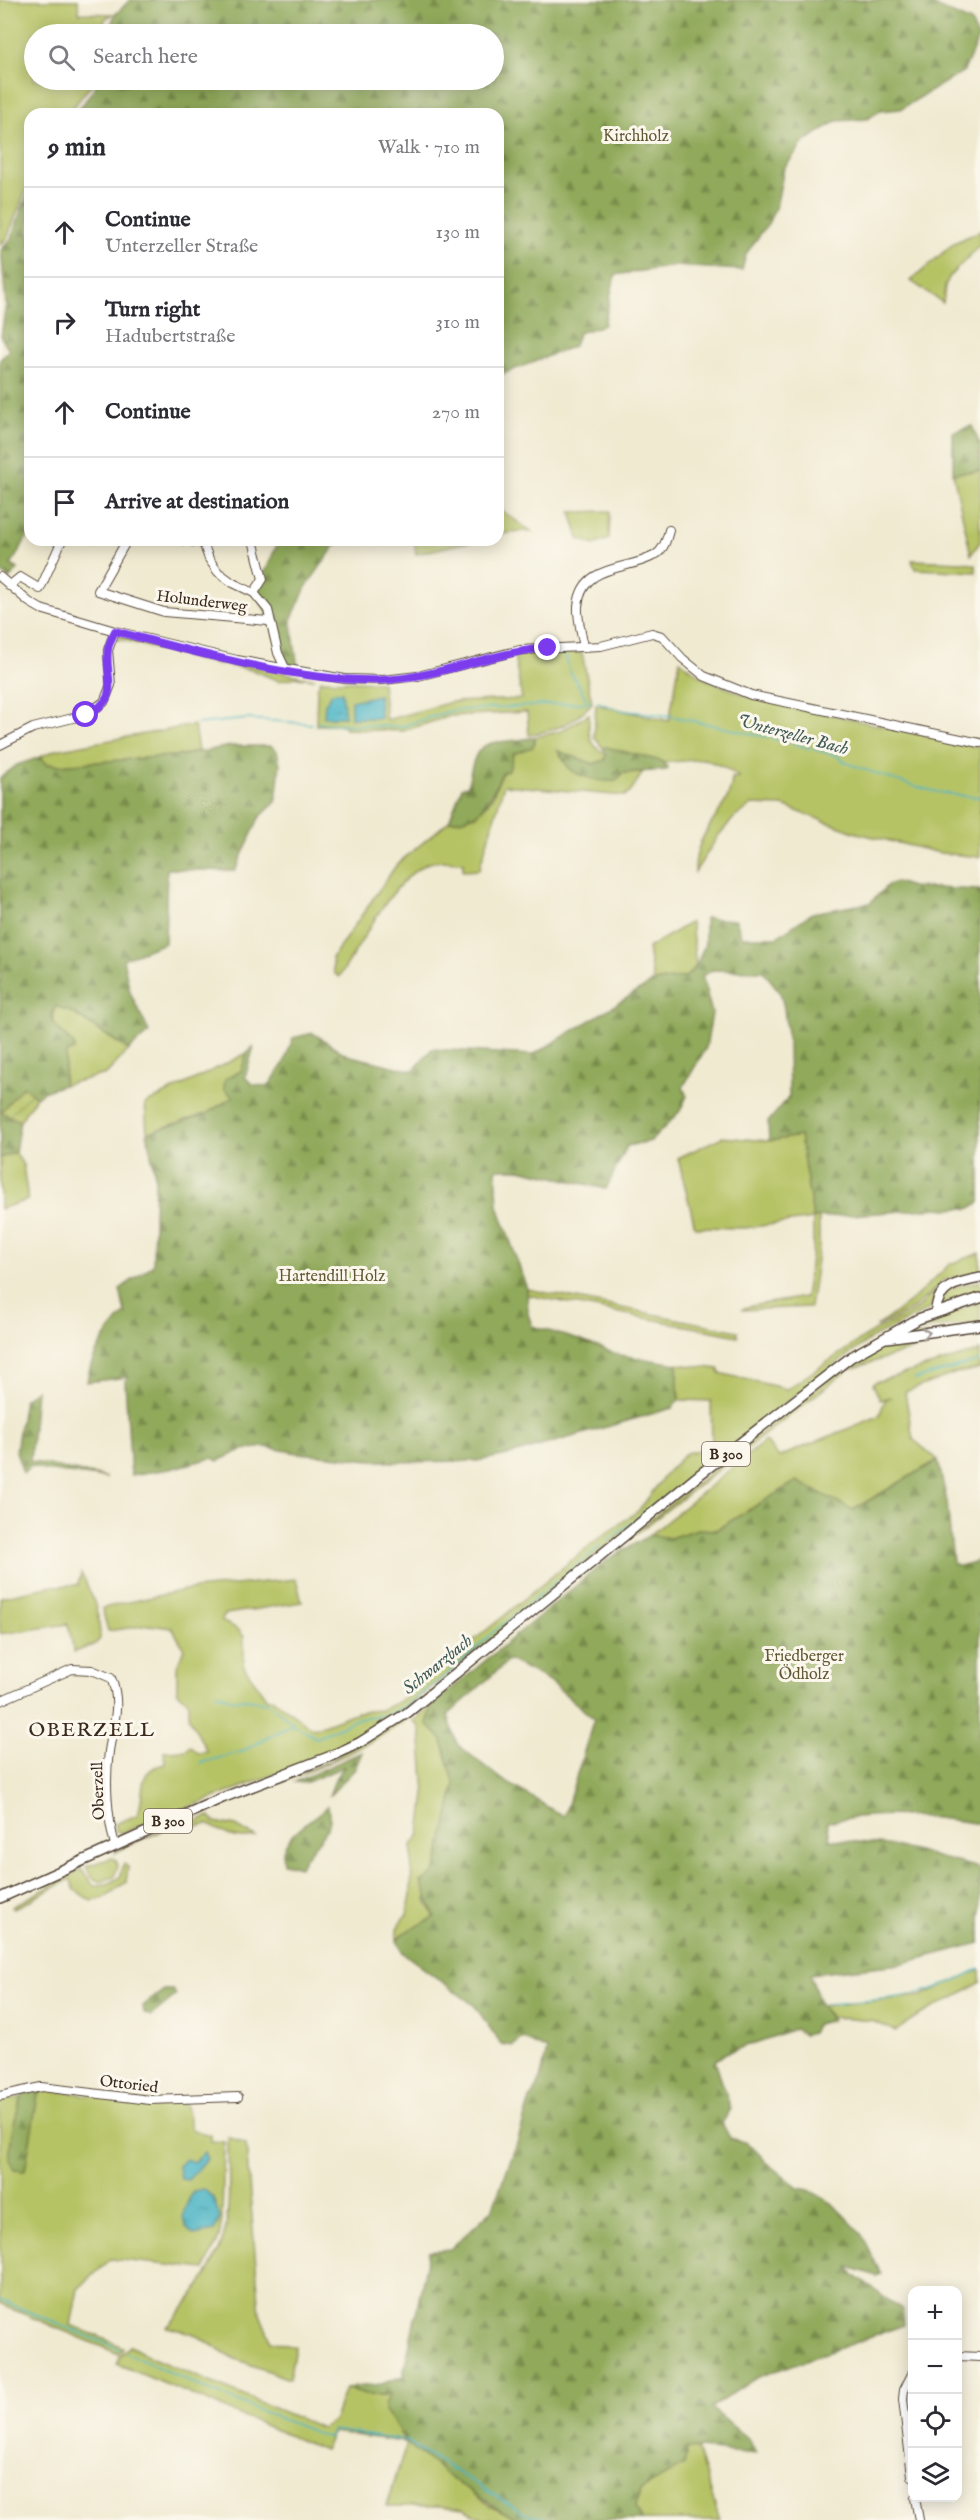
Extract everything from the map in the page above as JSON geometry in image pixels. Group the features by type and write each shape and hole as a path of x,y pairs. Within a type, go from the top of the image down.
{"main road":[{"path":"936,1311 940,1294 945,1289 980,1278"},
{"name":"B 300","path":"0,1898 222,1798 359,1743 407,1713 699,1475 832,1371 873,1342 936,1311 980,1298"},
{"path":"873,1342 892,1337 980,1325"}],"street":[{"path":"584,648 578,606 585,586 597,574 656,554 665,543 669,530"},
{"path":"9,586 20,577 40,589 59,546"},
{"name":"Holunderweg","path":"124,546 98,591 164,612 268,621"},
{"path":"206,546 219,572 233,583 254,593 268,610 268,621 286,670"},
{"path":"254,593 263,579 255,546"},
{"path":"0,577 41,609 115,631 286,670 345,679 383,680 418,676 520,650 584,648 652,633 662,636 693,669 722,685 792,705 980,743"},
{"path":"0,746 27,730 86,715 100,706 110,691 108,650 115,631"},
{"path":"568,648 582,632"},
{"name":"Oberzell","path":"0,1701 72,1669 92,1670 111,1678 118,1708 108,1773 111,1828 116,1845"},
{"name":"Ottoried","path":"0,2096 52,2087 150,2100 238,2097"},
{"path":"962,2356 980,2357"},
{"path":"908,2382 903,2399 909,2448"},
{"path":"916,2502 918,2520"}],"green space":[{"path":"0,0 78,0 79,13 113,14 105,19 104,24 24,24 24,90 87,90 73,108 24,108 24,195 7,238 0,245"},
{"name":"Kirchholz","path":"130,0 922,0 971,22 978,38 964,71 901,109 880,111 867,119 836,121 804,142 784,168 777,203 769,222 746,254 742,270 675,266 615,275 604,325 578,333 574,346 504,374 504,108 80,108 93,90 504,90 504,24 111,24 115,15"},
{"path":"24,204 24,542 11,565 18,569 9,579 0,571 0,360 9,350 1,337 6,304 1,250 11,239"},
{"path":"980,231 980,245 950,276 945,286 943,303 911,281 954,243"},
{"path":"972,426 980,445 980,471 953,473 953,432"},
{"path":"980,471 980,542 971,555 953,473"},
{"path":"610,511 609,539 594,545 579,539 571,512"},
{"path":"504,512 532,532 519,531 504,534"},
{"path":"276,546 335,546 306,587 291,620 298,669 291,665 282,654 270,619 256,593"},
{"path":"415,546 451,546 416,554"},
{"path":"912,560 963,562 976,565 976,572 915,569"},
{"path":"122,636 315,679 297,677 279,681 252,670 198,660 123,640 113,640"},
{"path":"551,651 582,653 592,703 571,721 548,731 529,735 527,712 450,716 403,731 345,729 344,725 316,725 317,688 321,680 382,682 386,720 451,702 522,699 514,655"},
{"path":"680,660 703,678 749,697 980,747 980,857 940,853 857,833 783,806 752,805 734,818 718,836 695,872 700,843 726,801 732,778 739,777 724,767 704,759 662,763 603,748 594,737 596,704 669,721"},
{"path":"589,714 590,737 592,742 606,754 605,760 593,764 559,753 568,766 590,778 608,781 623,773 643,772 630,793 624,796 504,785 479,870 463,871 463,862 439,861 430,862 413,873 388,899 339,977 334,973 332,958 397,864 449,821 477,815 492,798 502,773 509,770 513,754 535,743 535,737 561,731"},
{"path":"194,725 198,751 183,755 59,765 47,764 40,757 55,750"},
{"path":"535,737 533,747 513,754 509,770 502,773 489,800 478,813 461,820 449,821 462,787 468,786 471,768 476,755 482,748 497,742"},
{"path":"231,746 271,746 277,751 280,764 276,802 259,818 235,871 167,869 165,943 123,959 130,992 149,1032 129,1050 73,1013 56,1006 52,1013 52,1022 74,1045 74,1050 66,1053 63,1085 36,1097 23,1086 2,1112 20,1121 15,1152 0,1158 0,778 17,765 40,757 47,764 59,765 183,755"},
{"path":"603,748 661,761 668,768 623,773 616,781 604,781 585,777 573,771 558,751 594,764 605,760 606,754"},
{"name":"Hartendill Holz","path":"896,882 912,887 980,890 980,1202 969,1209 940,1208 813,1218 800,1136 769,1141 768,1122 789,1097 788,1043 780,992 763,971 712,970 702,976 712,1013 706,1048 683,1087 687,1096 680,1111 651,1141 627,1146 606,1189 519,1169 496,1169 498,1206 527,1289 528,1314 532,1326 619,1355 677,1364 679,1400 672,1408 513,1454 477,1461 392,1462 298,1453 265,1447 242,1450 218,1461 212,1458 170,1469 131,1475 125,1381 128,1377 87,1382 101,1344 125,1313 120,1289 153,1265 155,1175 147,1133 206,1114 233,1097 224,1089 225,1079 241,1071 247,1053 254,1046 245,1077 252,1084 268,1087 284,1063 293,1038 313,1033 347,1055 413,1071 432,1049 533,1055 653,982 686,977 696,966 705,944 705,918 736,920 742,937 777,937 812,913 870,903 888,885"},
{"path":"691,922 696,966 686,977 653,982 648,948"},
{"path":"56,1006 63,1007 129,1050 106,1074 63,1085 66,1055 54,1023"},
{"path":"247,1053 234,1097 206,1114 147,1133 145,1104"},
{"path":"23,1086 36,1097 20,1121 1,1112"},
{"path":"800,1136 813,1218 819,1218 819,1246 810,1307 741,1310 750,1306 805,1297 813,1246 813,1219 745,1228 695,1227 678,1158 722,1137 769,1141"},
{"path":"15,1152 23,1165 28,1200 0,1209 0,1158"},
{"path":"980,1253 980,1272 944,1280 914,1308 876,1327 911,1301 950,1264"},
{"path":"980,1281 980,1294 938,1307 947,1289"},
{"path":"527,1289 738,1331 738,1336 527,1295"},
{"path":"935,1290 937,1292 930,1309 872,1338 814,1380 403,1710 356,1739 310,1761 122,1833 116,1831 115,1824 137,1815 145,1777 155,1767 165,1764 164,1751 186,1750 191,1746 198,1753 207,1752 189,1717 189,1703 177,1691 177,1667 184,1648 172,1628 149,1625 108,1631 102,1608 184,1590 296,1579 302,1602 226,1614 221,1621 238,1629 244,1637 244,1667 267,1699 272,1698 313,1729 357,1712 381,1710 398,1702 594,1542 639,1510 668,1471 686,1453 712,1447 711,1401 679,1400 677,1364 719,1369 719,1373 787,1389 874,1331 918,1309"},
{"path":"980,1302 980,1323 904,1331 920,1322"},
{"path":"980,1328 980,1332 942,1340 848,1370 624,1543 627,1538 841,1369 893,1339"},
{"path":"980,1351 980,1369 956,1373 905,1392 913,1439 938,1460 852,1510 797,1481 716,1530 698,1529 670,1538 650,1535 765,1441 779,1457 879,1416 885,1400 891,1397 880,1400 873,1384 875,1382"},
{"path":"36,1390 30,1461 107,1478 44,1470 31,1466 23,1473 16,1451 24,1399"},
{"name":"Friedberger Ödholz","path":"938,1460 947,1502 953,1563 960,1566 980,1560 980,1824 923,1817 864,1816 827,1822 830,1839 894,1846 980,1868 980,1943 900,1964 810,1974 821,2006 832,2020 817,2024 812,2033 803,2035 795,2029 726,2053 715,2061 731,2109 722,2123 730,2138 748,2143 798,2188 809,2190 832,2203 861,2233 881,2274 876,2276 849,2267 854,2275 903,2311 904,2325 756,2378 711,2408 750,2441 756,2454 687,2448 684,2465 640,2490 636,2507 642,2520 521,2520 514,2518 459,2484 405,2442 393,2420 385,2412 384,2405 389,2395 365,2395 345,2388 382,2384 403,2376 429,2251 450,2249 492,2210 518,2140 530,2099 540,2081 547,2050 523,2038 513,2046 501,2044 475,2006 403,1953 397,1940 402,1934 435,1917 421,1882 432,1875 437,1866 455,1785 442,1740 427,1724 432,1705 608,1559 650,1535 670,1538 698,1529 716,1530 797,1481 853,1510","holes":["509,1660 550,1681 594,1719 564,1817 498,1777 457,1744 448,1715"]},
{"path":"81,1573 92,1597 99,1621 100,1639 94,1645 74,1652 68,1624 0,1634 0,1597 52,1586 78,1585"},
{"path":"429,1700 430,1702 408,1719 337,1759 135,1842 115,1853 116,1850 234,1798 329,1761"},
{"path":"432,1705 427,1724 442,1740 455,1785 437,1866 426,1900 435,1918 402,1934 397,1940 397,1929 407,1914 411,1896 412,1845 420,1834 425,1794 420,1728 413,1721"},
{"path":"362,1752 355,1769 329,1796 336,1777 345,1766 305,1783 295,1782"},
{"path":"327,1806 330,1822 300,1867 283,1863 285,1845 291,1837"},
{"path":"210,1816 214,1822 236,1826 255,1837 230,1836 208,1824 188,1829 186,1825"},
{"path":"112,1858 116,1860 118,1866 114,1877 100,1882 91,1877 86,1866"},
{"path":"124,1864 128,1867 126,1882 102,1899 91,1901 74,1889 71,1880 68,1880 14,1909 12,1907 81,1869 94,1886 110,1883 120,1877"},
{"path":"980,1969 980,1983 918,2016 896,2031 872,2021 831,2017 821,2006 920,1996"},
{"path":"164,1990 173,1990 176,1995 151,2016 144,2013 143,2006"},
{"path":"39,2089 130,2100 185,2103 192,2130 211,2135 211,2141 224,2142 222,2219 219,2238 205,2269 111,2259 78,2289 71,2325 123,2347 119,2354 0,2304 0,2101 41,2094"},
{"path":"39,2089 25,2171 14,2170 11,2163 10,2144 23,2094"},
{"path":"228,2137 246,2144 260,2314 271,2341 295,2347 289,2379 233,2358 192,2333 167,2327 202,2282 222,2243 228,2208"},
{"path":"130,2346 150,2357 322,2428 334,2420 345,2388 365,2395 390,2395 385,2412 393,2420 405,2442 333,2432 324,2450 117,2364 119,2357"},
{"path":"407,2443 489,2505 521,2520 486,2520 463,2509 439,2506 386,2506"},
{"path":"687,2448 697,2449 720,2520 642,2520 636,2507 640,2490 684,2465"}],"water":[{"path":"342,692 345,717 324,717 325,704 332,693"},
{"path":"379,695 380,718 351,718 351,701"},
{"path":"204,2152 207,2159 188,2180 181,2179 178,2166 185,2159 195,2162"},
{"path":"204,2189 213,2198 220,2218 214,2231 194,2235 188,2230 183,2220 185,2209 194,2191"}],"waterway":[{"path":"565,655 570,671 587,700"},
{"name":"Unterzeller Bach","path":"318,723 400,727 450,711 591,702"},
{"name":"Unterzeller Bach","path":"598,702 619,710 671,716 784,741 838,756 844,762 928,790 980,797"},
{"name":"Unterzeller Bach","path":"197,724 248,719 312,724"},
{"name":"Schwarzbach","path":"915,1379 980,1361"},
{"name":"Schwarzbach","path":"606,1542 672,1491"},
{"name":"Schwarzbach","path":"200,1763 241,1752 293,1724 316,1738 359,1718 386,1715 402,1708 449,1673 498,1628 602,1545"},
{"path":"216,1693 235,1700 246,1699 268,1703 293,1723"},
{"path":"824,2004 886,1999 922,1992 960,1979 980,1968"},
{"path":"0,2300 119,2349"},
{"path":"127,2353 206,2389 329,2438 333,2430 406,2441 522,2512 550,2520"}],"district":[{"name":"OBERZELL","path":"92,1729"}],"route":[{"path":"86,715 100,706 109,694 111,685 108,650 115,631 237,660 345,679 383,680 418,676 520,650 548,648"}]}
